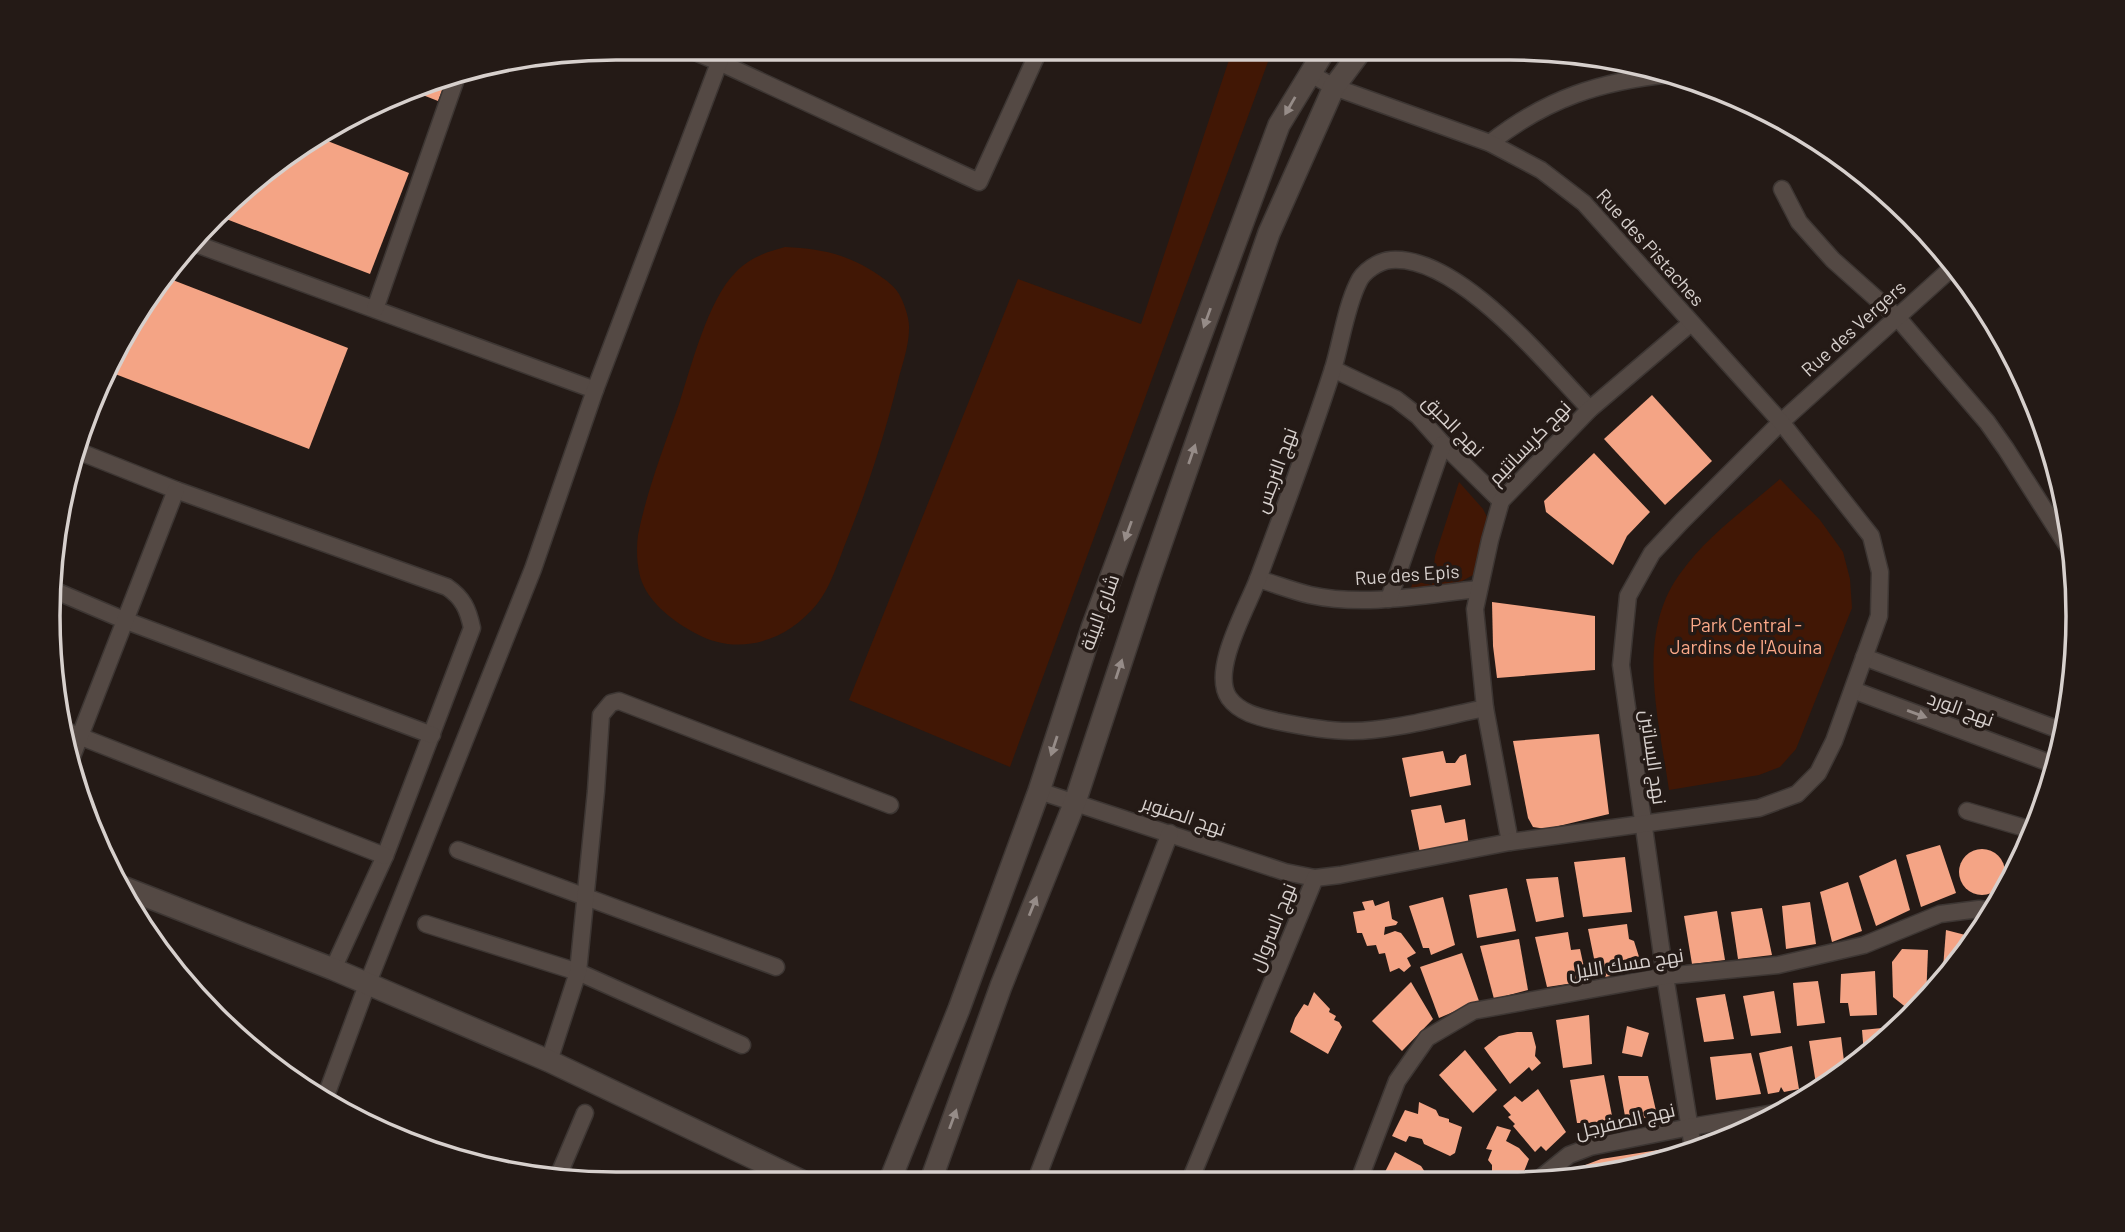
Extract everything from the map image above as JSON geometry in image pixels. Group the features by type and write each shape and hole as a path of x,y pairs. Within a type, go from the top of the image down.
{"street":[{"path":"327,1092 367,985 533,569 595,390 720,60"},
{"path":"732,60 979,182 1035,60"},
{"name":"شارع البيئة","path":"894,1172 959,1009 1039,791 1092,628 1279,125 1318,60"},
{"name":"شارع البيئة","path":"934,1172 1002,986 1075,802 1147,584 1269,233 1334,88 1354,60"},
{"name":"Rue des Pistaches","path":"1309,73 1334,88 1490,143 1541,170 1584,203 1781,422 1871,536 1880,572 1879,616 1853,690"},
{"path":"1490,143 1517,121 1571,94 1627,78 1646,76"},
{"path":"375,309 454,84"},
{"path":"1782,189 1798,222 1833,260 1897,317 1986,422 2060,535"},
{"path":"201,246 595,390"},
{"name":"نهج النرجس","path":"1485,708 1350,732 1303,727 1262,718 1243,710 1230,699 1223,686 1223,671 1333,369 1358,281 1378,263 1391,260 1409,261 1459,283 1489,306 1590,409"},
{"name":"Rue des Vergers","path":"1781,422 1947,272"},
{"name":"نهج كريسانتيم","path":"1510,842 1485,708 1475,609 1501,501 1590,409 1690,323"},
{"name":"نهج الحبق","path":"1333,369 1396,399 1418,416 1501,501"},
{"name":"نهج البساتين","path":"1692,1141 1620,665 1628,596 1652,553 1781,422"},
{"path":"1389,599 1443,444"},
{"path":"84,453 176,490 447,587 459,595 468,608 472,628 432,735 386,856 333,969"},
{"path":"176,490 124,620 73,734 386,856"},
{"name":"Rue des Epis","path":"1258,579 1309,595 1345,600 1389,599 1478,589"},
{"path":"61,593 124,620 432,735"},
{"name":"نهج الورد","path":"1864,657 2054,728"},
{"name":"نهج الورد","path":"1853,690 2046,762"},
{"name":"نهج السروال","path":"1194,1172 1315,878 1510,842 1759,808 1797,794 1818,773 1834,741 1853,690"},
{"path":"549,1061 578,972 601,715 611,703 619,701 890,805"},
{"name":"نهج الصنوبر","path":"1039,791 1285,872 1315,878"},
{"path":"1967,811 2024,828"},
{"path":"1040,1172 1170,833"},
{"path":"458,850 776,967"},
{"path":"132,891 333,969 549,1061 781,1172"},
{"name":"نهج مسك الليل","path":"1363,1172 1397,1081 1427,1038 1473,1011 1665,976 1779,965 1864,946 1940,914 1982,909"},
{"path":"426,924 578,972 742,1045"},
{"path":"561,1169 585,1113"},
{"name":"نهج الصفرجل","path":"1550,1171 1569,1155 1590,1147 1751,1117"}],"green space":[{"path":"1229,60 1269,60 1010,767 849,700 1018,279 1141,324"},
{"path":"785,247 835,254 857,262 893,286 901,297 908,316 908,342 874,465 836,569 825,591 817,604 791,628 761,642 728,644 711,640 688,629 664,612 651,598 639,571 638,535 656,469 701,335 717,300 725,285 746,263"},
{"name":"Park Central - Jardins de l'Aouina","path":"1780,479 1820,520 1843,552 1850,579 1852,608 1796,749 1780,767 1759,775 1669,790 1654,677 1658,621 1667,595 1692,558 1728,522"},
{"path":"1459,482 1483,509 1489,521 1473,575 1444,588 1411,588 1413,581 1432,585 1435,556"}],"building":[{"path":"443,87 438,101 422,95"},
{"path":"327,141 409,173 370,274 226,219 277,174"},
{"path":"172,280 348,348 309,449 115,374 134,338"},
{"path":"1652,395 1712,461 1665,505 1604,439"},
{"path":"1594,453 1650,512 1627,536 1613,565 1546,512 1544,501"},
{"path":"1492,602 1595,616 1595,670 1497,678"},
{"path":"1599,734 1609,814 1546,829 1533,827 1528,818 1513,741"},
{"path":"1443,751 1446,763 1455,763 1460,756 1466,754 1471,785 1410,797 1402,758"},
{"path":"1441,805 1445,823 1465,819 1469,846 1420,853 1411,810"},
{"path":"1940,845 1956,893 1921,907 1906,855"},
{"path":"1973,851 1991,851 2003,863 2004,869 1991,893 1973,893 1961,881 1961,863"},
{"path":"1625,857 1632,912 1583,917 1574,862"},
{"path":"1896,859 1910,910 1876,926 1859,876"},
{"path":"1558,877 1564,917 1536,922 1526,879"},
{"path":"1848,882 1862,931 1832,942 1820,892"},
{"path":"1507,888 1516,931 1477,938 1469,895"},
{"path":"1443,897 1455,945 1431,955 1429,948 1423,948 1409,906"},
{"path":"1373,900 1375,906 1389,901 1392,919 1398,922 1385,927 1384,935 1395,931 1401,933 1416,953 1407,958 1411,966 1404,972 1399,968 1390,972 1385,953 1379,954 1376,945 1367,946 1362,933 1357,933 1353,912 1365,910 1362,902"},
{"path":"1810,902 1816,944 1786,949 1782,906"},
{"path":"1762,908 1772,955 1738,959 1731,912"},
{"path":"1717,911 1725,960 1692,964 1684,916"},
{"path":"1627,924 1629,939 1634,941 1640,960 1630,962 1630,973 1598,978 1588,929"},
{"path":"1946,930 1965,935 1951,955 1943,964"},
{"path":"1568,932 1571,950 1580,949 1587,981 1547,987 1535,937"},
{"path":"1519,939 1528,990 1494,999 1480,946"},
{"path":"1902,949 1928,950 1927,983 1906,1007 1893,997 1892,962"},
{"path":"1462,953 1479,1001 1439,1018 1420,967"},
{"path":"1875,971 1877,1015 1850,1016 1848,1003 1840,1003 1841,974"},
{"path":"1818,981 1825,1023 1797,1026 1793,983"},
{"path":"1411,982 1433,1019 1402,1051 1372,1021"},
{"path":"1774,991 1781,1033 1751,1036 1743,996"},
{"path":"1314,992 1330,1009 1329,1012 1336,1016 1334,1020 1342,1027 1328,1054 1290,1032 1295,1018 1304,1004 1308,1006"},
{"path":"1725,994 1734,1039 1704,1042 1696,998"},
{"path":"1589,1015 1592,1064 1563,1068 1556,1020"},
{"path":"1627,1026 1649,1033 1642,1057 1622,1053"},
{"path":"1883,1028 1863,1045 1862,1030"},
{"path":"1532,1032 1536,1047 1535,1056 1541,1063 1532,1071 1529,1067 1510,1084 1484,1048 1499,1036"},
{"path":"1841,1037 1844,1061 1815,1081 1809,1041"},
{"path":"1792,1046 1799,1089 1784,1092 1781,1087 1779,1092 1768,1094 1759,1053"},
{"path":"1465,1050 1497,1090 1473,1113 1439,1075"},
{"path":"1751,1053 1761,1094 1716,1100 1710,1057"},
{"path":"1604,1075 1614,1126 1595,1130 1593,1123 1577,1123 1570,1080"},
{"path":"1618,1076 1648,1076 1657,1115 1626,1122"},
{"path":"1538,1089 1566,1132 1546,1151 1541,1146 1535,1152 1513,1126 1515,1124 1508,1117 1511,1115 1503,1106 1515,1096 1522,1102"},
{"path":"1419,1102 1436,1110 1439,1116 1449,1119 1449,1122 1462,1127 1455,1153 1450,1156 1424,1144 1422,1139 1409,1136 1406,1142 1392,1136 1405,1110 1418,1114"},
{"path":"1497,1126 1511,1130 1506,1141 1519,1148 1529,1159 1524,1172 1492,1172 1492,1165 1488,1160 1492,1150 1486,1149"},
{"path":"1671,1148 1618,1162 1579,1168 1601,1159"},
{"path":"1395,1152 1421,1166 1425,1172 1385,1172"}]}
